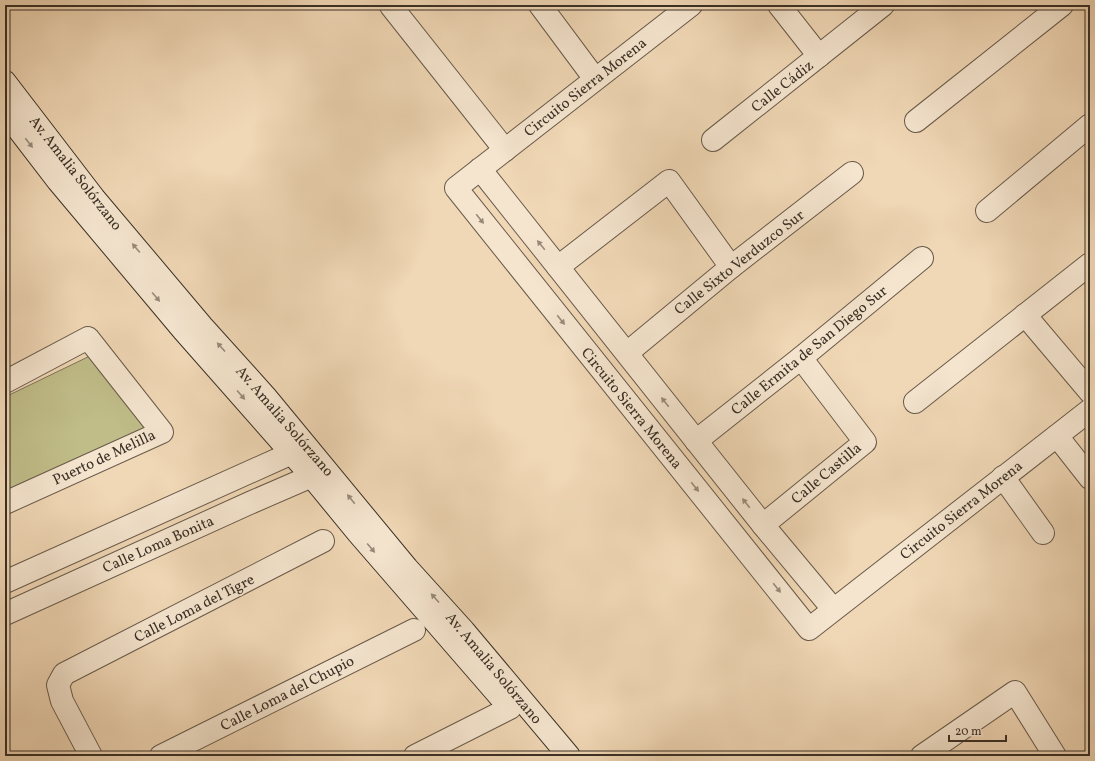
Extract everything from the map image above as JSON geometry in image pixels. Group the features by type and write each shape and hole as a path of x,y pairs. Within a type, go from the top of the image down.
{"street":[{"path":"540,5 595,79"},
{"name":"Circuito Sierra Morena","path":"691,5 456,188 809,629 1090,410"},
{"name":"Calle Cádiz","path":"713,140 819,56 779,5"},
{"path":"819,56 884,5"},
{"path":"916,121 1062,5"},
{"path":"391,6 505,150"},
{"name":"Av. Amalia Solórzano","path":"5,82 99,204 202,326 265,396 407,568 464,631 569,756"},
{"name":"Av. Amalia Solórzano","path":"5,112 58,181 183,330 312,476 396,578 510,708 549,756"},
{"path":"987,211 1090,125"},
{"name":"Circuito Sierra Morena","path":"480,169 763,525 833,609"},
{"name":"Calle Sixto Verduzco Sur","path":"627,353 731,267 852,173"},
{"path":"558,267 669,181 731,267"},
{"name":"Calle Ermita de San Diego Sur","path":"696,441 801,358 922,258"},
{"path":"915,402 1090,264"},
{"path":"1025,315 1090,392"},
{"name":"Puerto de Melilla","path":"5,382 88,338 162,432 5,503"},
{"name":"Calle Castilla","path":"763,525 865,442 801,358"},
{"path":"1057,436 1090,478"},
{"name":"Calle Loma Bonita","path":"5,583 292,454"},
{"name":"Calle Loma Bonita","path":"11,611 312,476"},
{"path":"1003,477 1043,533"},
{"name":"Calle Loma del Tigre","path":"91,756 62,701 58,685 64,674 323,541"},
{"path":"5,583 11,611"},
{"name":"Calle Loma del Chupio","path":"161,756 414,630"},
{"path":"922,756 1015,692 1055,756"},
{"path":"414,756 510,708"}],"shaded area":[{"path":"94,354 150,427 5,493 5,397"}]}
